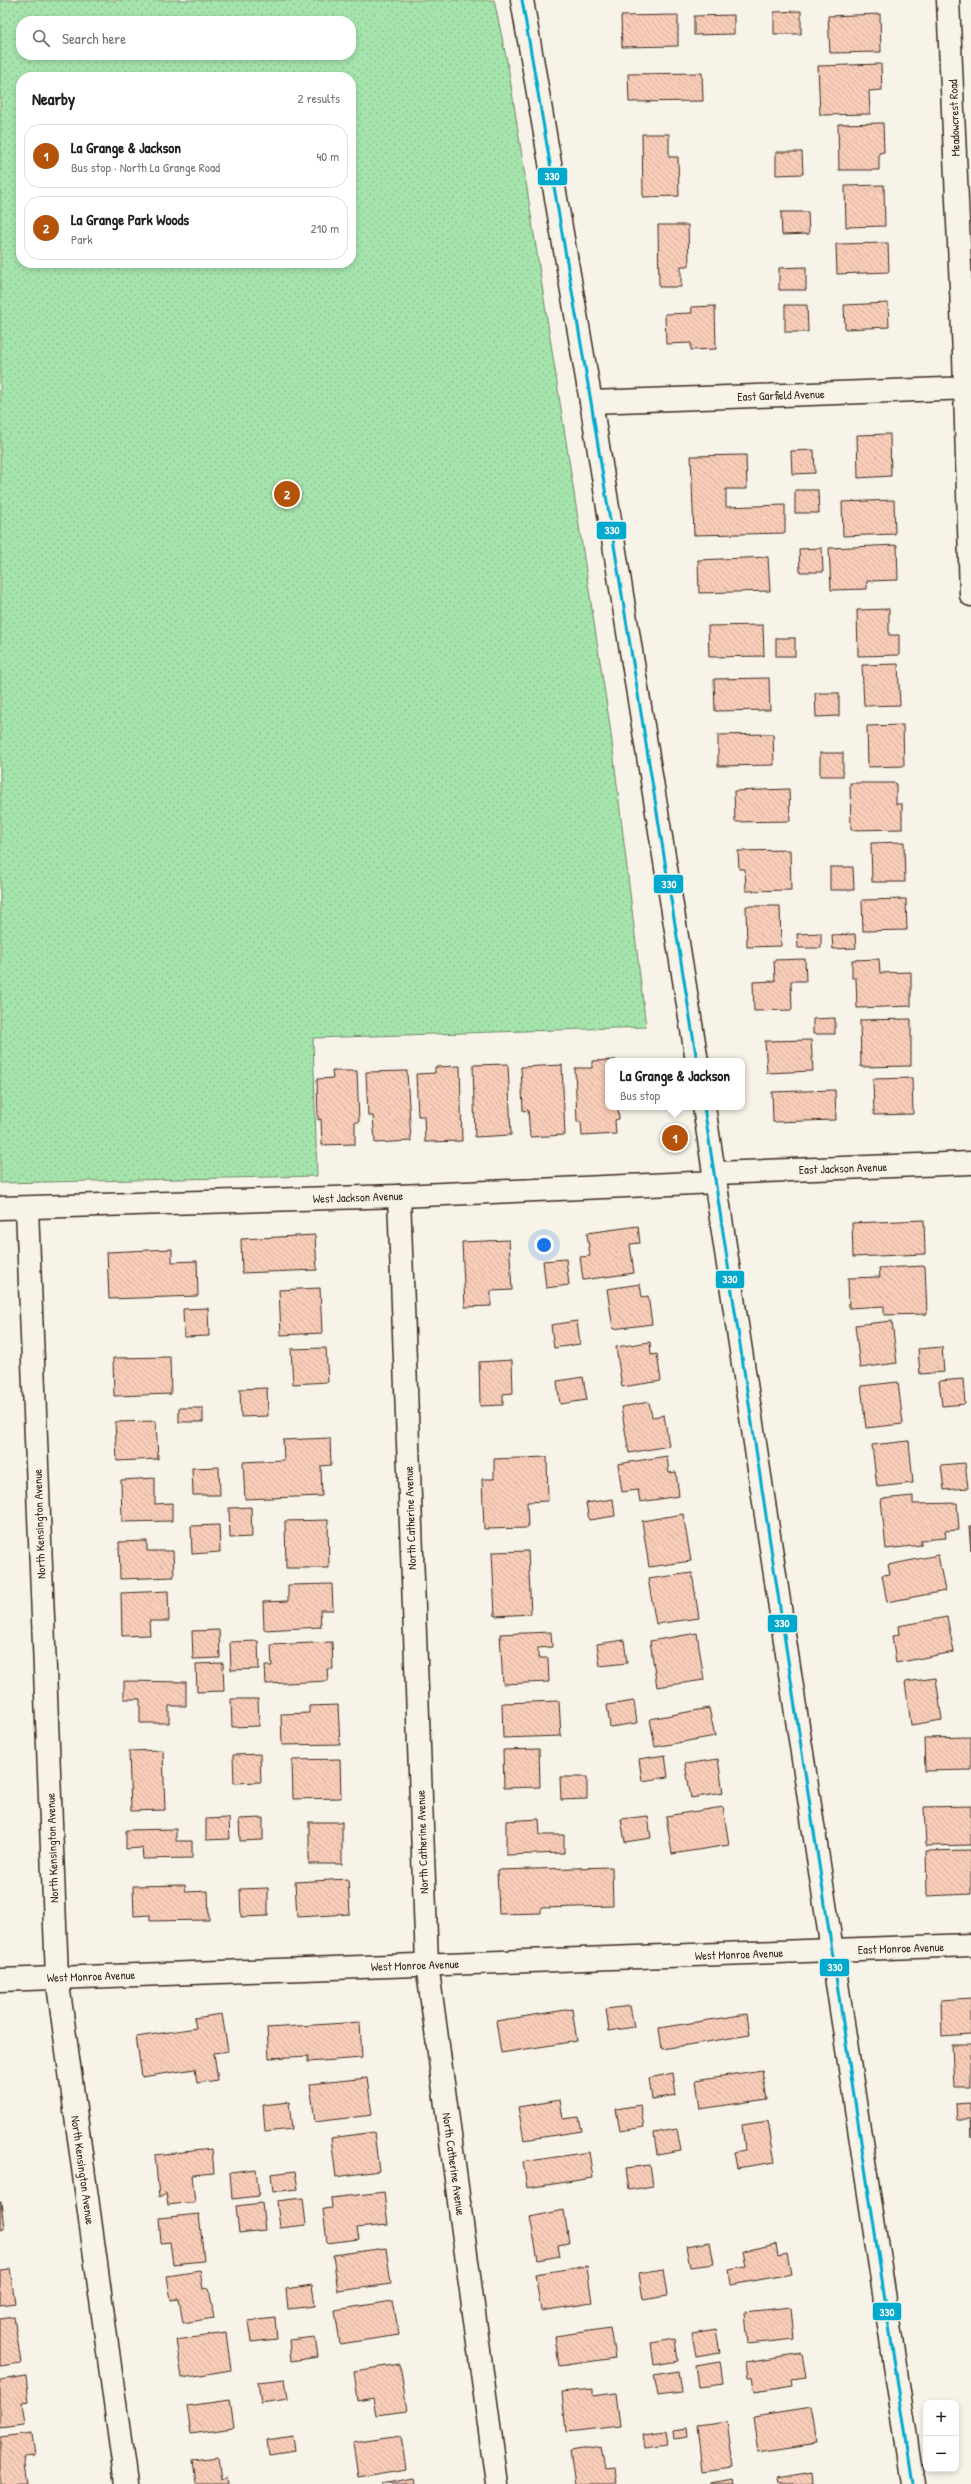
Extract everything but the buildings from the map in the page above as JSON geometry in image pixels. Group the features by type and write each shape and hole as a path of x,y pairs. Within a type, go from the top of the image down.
{"street":[{"path":"522,0 590,402 697,1058"},
{"name":"Meadowcrest Road","path":"948,0 968,388 971,595"},
{"name":"East Garfield Avenue","path":"590,402 968,388"},
{"path":"704,1110 830,1951 913,2484"},
{"name":"East Jackson Avenue","path":"715,1177 971,1163"},
{"name":"West Jackson Avenue","path":"0,1208 398,1196 715,1177"},
{"name":"North Catherine Avenue","path":"398,1196 427,1964 497,2484"},
{"name":"North Kensington Avenue","path":"27,1208 57,1977 126,2484"},
{"name":"East Monroe Avenue","path":"830,1951 971,1945"},
{"name":"West Monroe Avenue","path":"0,1980 830,1951"}],"green space":[{"path":"0,0 494,0 508,66 610,726 646,1027 313,1038 317,1176 0,1183"}],"transit line":[{"name":"330","path":"522,0 591,402 697,1058"},
{"name":"330","path":"704,1110 913,2484"}],"place":[{"name":"La Grange Park Woods","path":"287,494"},
{"name":"La Grange & Jackson","path":"675,1138"}]}
